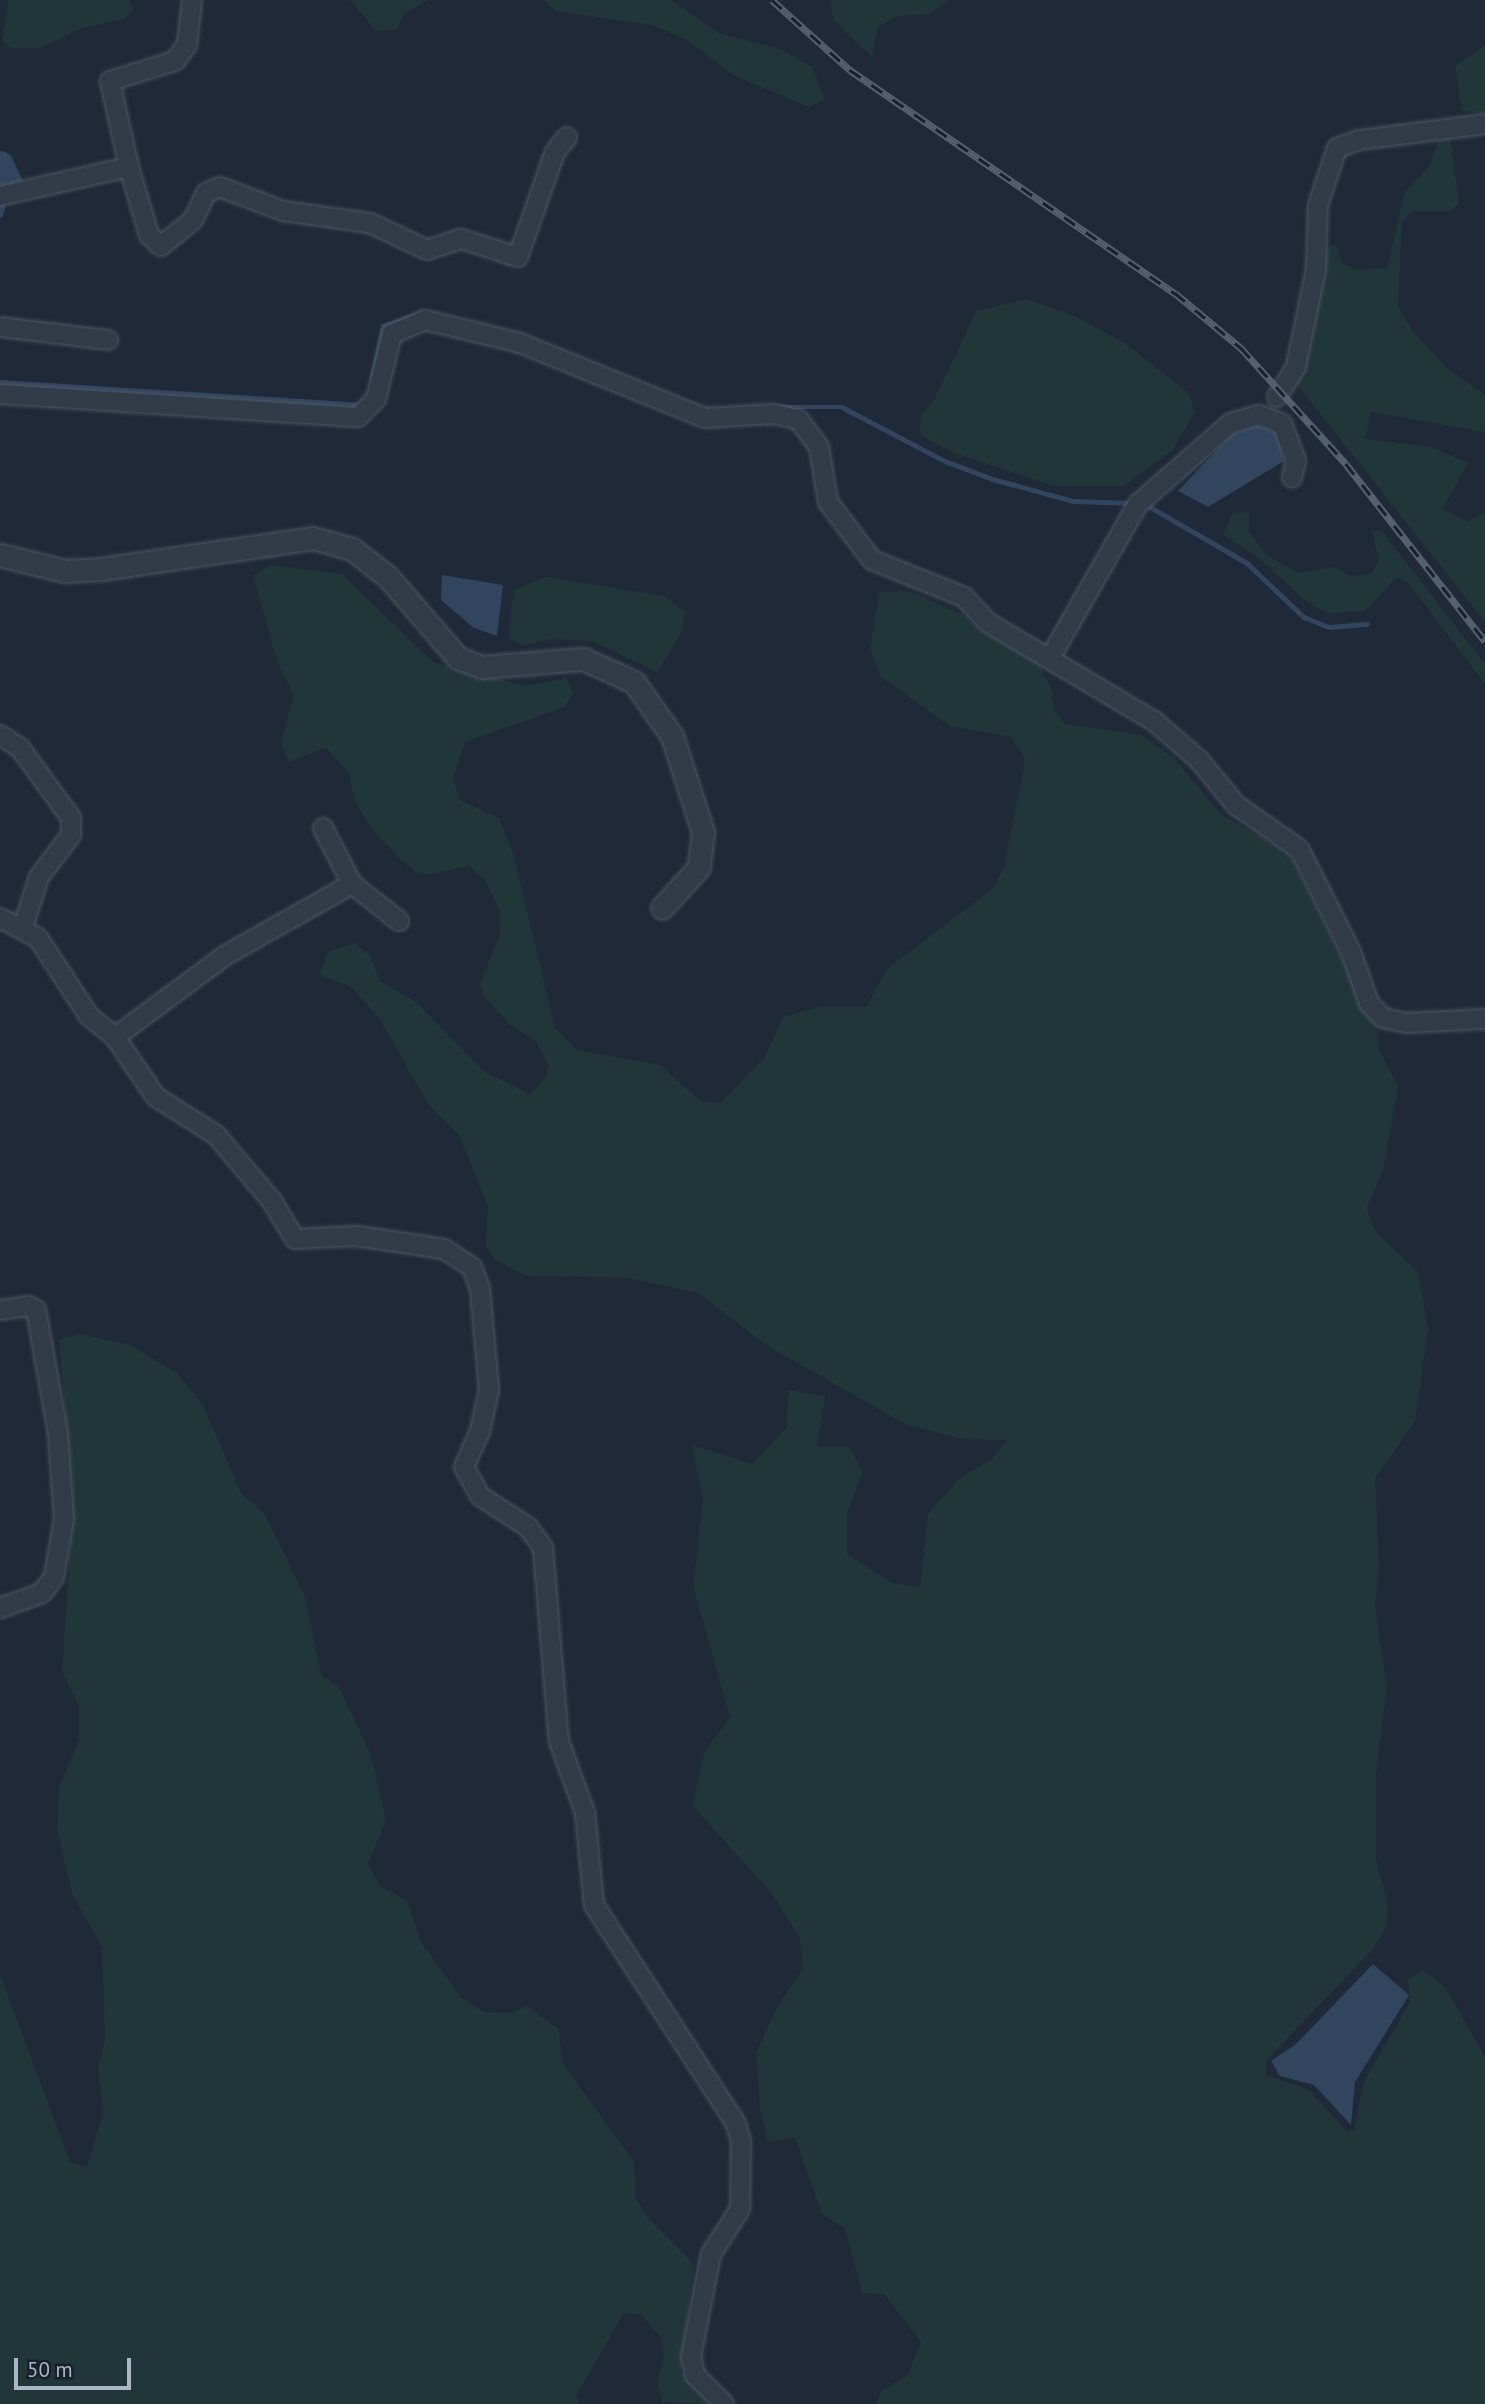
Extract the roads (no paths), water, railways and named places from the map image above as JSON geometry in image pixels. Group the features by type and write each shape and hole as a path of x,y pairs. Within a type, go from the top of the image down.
{"street":[{"path":"192,0 187,45 175,61 110,81 129,167 149,235 161,246 193,220 206,193 220,187 283,211 370,223 427,250 461,239 518,257 555,152 567,137"},
{"path":"1050,658 1155,484 1231,424 1259,415 1277,397 1296,366 1316,269 1318,205 1337,148 1359,140 1485,124"},
{"path":"0,196 129,167"},
{"path":"0,394 358,417 376,399 393,334 410,322 425,320 485,333 705,418 774,414 798,419 819,447 828,502 872,561 964,597 987,622 1154,721 1199,760 1236,805 1299,849 1369,1003 1383,1018 1407,1023 1485,1019"},
{"path":"0,327 108,340"},
{"path":"1277,397 1281,424 1296,460 1292,478"},
{"path":"1259,415 1281,424"},
{"path":"0,555 65,570 101,569 313,538 352,549 388,577 458,658 482,667 583,659 634,682 672,736 703,832 699,867 662,908"},
{"path":"0,735 20,748 71,818 71,835 38,877 23,927"},
{"path":"323,828 352,884 399,921"},
{"path":"115,1037 226,955 352,884"},
{"path":"0,918 23,927 38,938 89,1016 115,1037 156,1097 216,1135 272,1201 295,1239 357,1236 444,1249 472,1267 481,1289 489,1390 481,1432 464,1467 480,1496 528,1527 543,1548 558,1731 585,1813 594,1905 736,2124 741,2141 740,2209 711,2254 691,2357 695,2375 724,2404"},
{"path":"0,1310 28,1306 36,1310 58,1434 64,1519 54,1577 42,1593 0,1608"}],"water":[{"path":"1258,425 1277,433 1284,461 1208,507 1178,491 1232,434"},
{"path":"442,575 503,585 497,636 474,628 441,600"},
{"path":"1373,1964 1409,1995 1355,2082 1351,2125 1314,2085 1280,2076 1271,2061 1296,2044"}],"waterway":[{"path":"0,165 8,182"},
{"path":"0,215 4,199"},
{"path":"372,378 383,326 420,313"},
{"path":"0,382 361,405"},
{"path":"753,407 842,407 945,461 993,479 1073,501 1133,503"},
{"path":"1145,504 1247,563 1304,617 1329,627 1367,624"}],"railway":[{"path":"772,0 850,70 1175,293 1241,348 1346,464 1485,641"}]}
